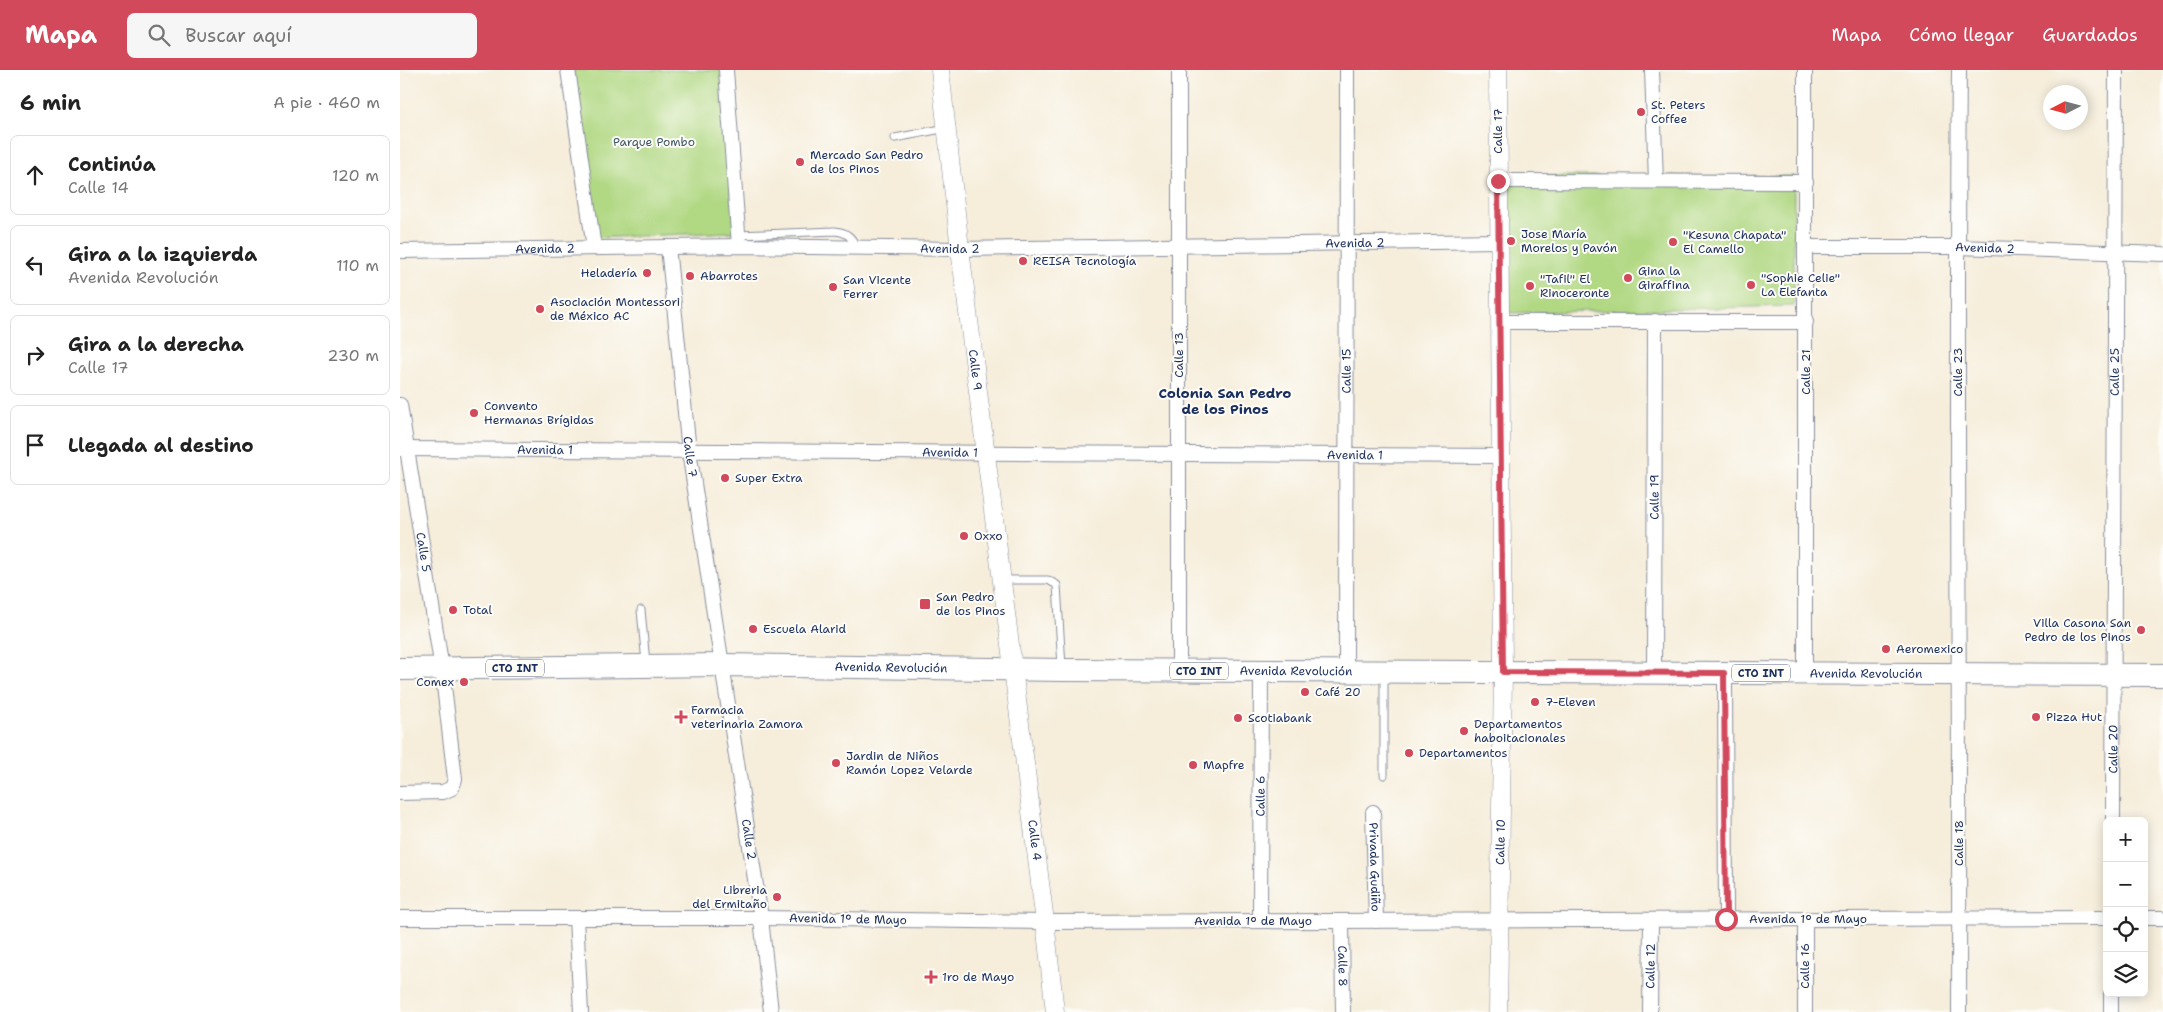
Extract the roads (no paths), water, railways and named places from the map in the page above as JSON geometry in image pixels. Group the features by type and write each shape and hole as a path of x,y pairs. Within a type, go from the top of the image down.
{"main road":[{"name":"Avenida Revolución","path":"400,669 721,665 1062,670 2163,675"}],"street":[{"path":"568,70 594,248"},
{"path":"726,70 739,240"},
{"name":"Calle 9","path":"940,70 960,249 1014,669"},
{"name":"Calle 13","path":"1179,70 1179,670"},
{"name":"Calle 15","path":"1346,671 1347,70"},
{"name":"Calle 17","path":"1498,70 1503,672"},
{"path":"1652,70 1656,181"},
{"name":"Calle 21","path":"1805,70 1805,674"},
{"name":"Calle 23","path":"1959,70 1957,247 1960,675"},
{"name":"Calle 25","path":"2114,675 2116,70"},
{"path":"1498,181 1806,182"},
{"name":"Avenida 2","path":"400,251 668,247 739,240 857,248 960,249 1499,241"},
{"name":"Calle 7","path":"668,247 689,451 721,665"},
{"name":"Avenida 2","path":"1806,248 1957,247 2163,254"},
{"name":"Calle 19","path":"1654,673 1655,321"},
{"path":"1500,322 1806,322"},
{"name":"Calle 5","path":"400,405 403,449 442,669 455,779 452,788 443,792 400,793"},
{"name":"Avenida 1","path":"403,449 1501,456"},
{"name":"Calle 2","path":"721,665 761,918 771,1012"},
{"name":"Calle 4","path":"1014,669 1055,1012"},
{"name":"Calle 6","path":"1260,921 1261,671"},
{"name":"Calle 10","path":"1498,1012 1503,672"},
{"path":"1724,673 1726,919"},
{"name":"Calle 18","path":"1959,1012 1960,675"},
{"name":"Calle 20","path":"2113,817 2114,675"},
{"name":"Privada Gudiño","path":"1373,812 1376,921"},
{"name":"Avenida 1º de Mayo","path":"400,918 761,918 1045,922 2103,918"},
{"path":"576,918 580,1012"},
{"path":"2148,918 2163,918"},
{"name":"Calle 16","path":"1805,919 1805,1012"},
{"name":"Calle 12","path":"1650,1012 1651,920"},
{"name":"Calle 8","path":"1342,921 1343,1012"},
{"path":"2111,997 2111,1012"}],"lane":[{"path":"895,138 947,128"},
{"path":"1003,580 1048,580 1057,585 1062,670"},
{"path":"641,610 646,666"},
{"path":"1384,672 1384,775"}],"place":[{"name":"St. Peters Coffee","path":"1641,112"},
{"name":"Mercado San Pedro de los Pinos","path":"800,162"},
{"name":"Jose María Morelos y Pavón","path":"1511,241"},
{"name":"\"Kesuna Chapata\" El Camello","path":"1673,242"},
{"name":"REISA Tecnología","path":"1023,261"},
{"name":"Heladería","path":"647,273"},
{"name":"Abarrotes","path":"690,276"},
{"name":"Gina la Giraffina","path":"1628,278"},
{"name":"\"Sophie Celie\" La Elefanta","path":"1751,285"},
{"name":"\"Tafil\" El Rinoceronte","path":"1530,286"},
{"name":"San Vicente Ferrer","path":"833,287"},
{"name":"Asociación Montessori de México AC","path":"540,309"},
{"name":"Convento Hermanas Brígidas","path":"474,413"},
{"name":"Super Extra","path":"725,478"},
{"name":"Oxxo","path":"964,536"},
{"name":"San Pedro de los Pinos","path":"925,604"},
{"name":"Total","path":"453,610"},
{"name":"Escuela Alarid","path":"753,629"},
{"name":"Villa Casona San Pedro de los Pinos","path":"2141,630"},
{"name":"Aeromexico","path":"1886,649"},
{"name":"Comex","path":"464,682"},
{"name":"Café 20","path":"1305,692"},
{"name":"7-Eleven","path":"1535,702"},
{"name":"Farmacia veterinaria Zamora","path":"681,717"},
{"name":"Pizza Hut","path":"2036,717"},
{"name":"Scotiabank","path":"1238,718"},
{"name":"Departamentos haboitacionales","path":"1464,731"},
{"name":"Departamentos","path":"1409,753"},
{"name":"Jardin de Niños Ramón Lopez Velarde","path":"836,763"},
{"name":"Mapfre","path":"1193,765"},
{"name":"Libreria del Ermitaño","path":"777,897"},
{"name":"1ro de Mayo","path":"931,977"}],"district":[{"name":"Colonia San Pedro de los Pinos","path":"1225,402"}],"park label":[{"name":"Parque Pombo","path":"654,142"}]}
